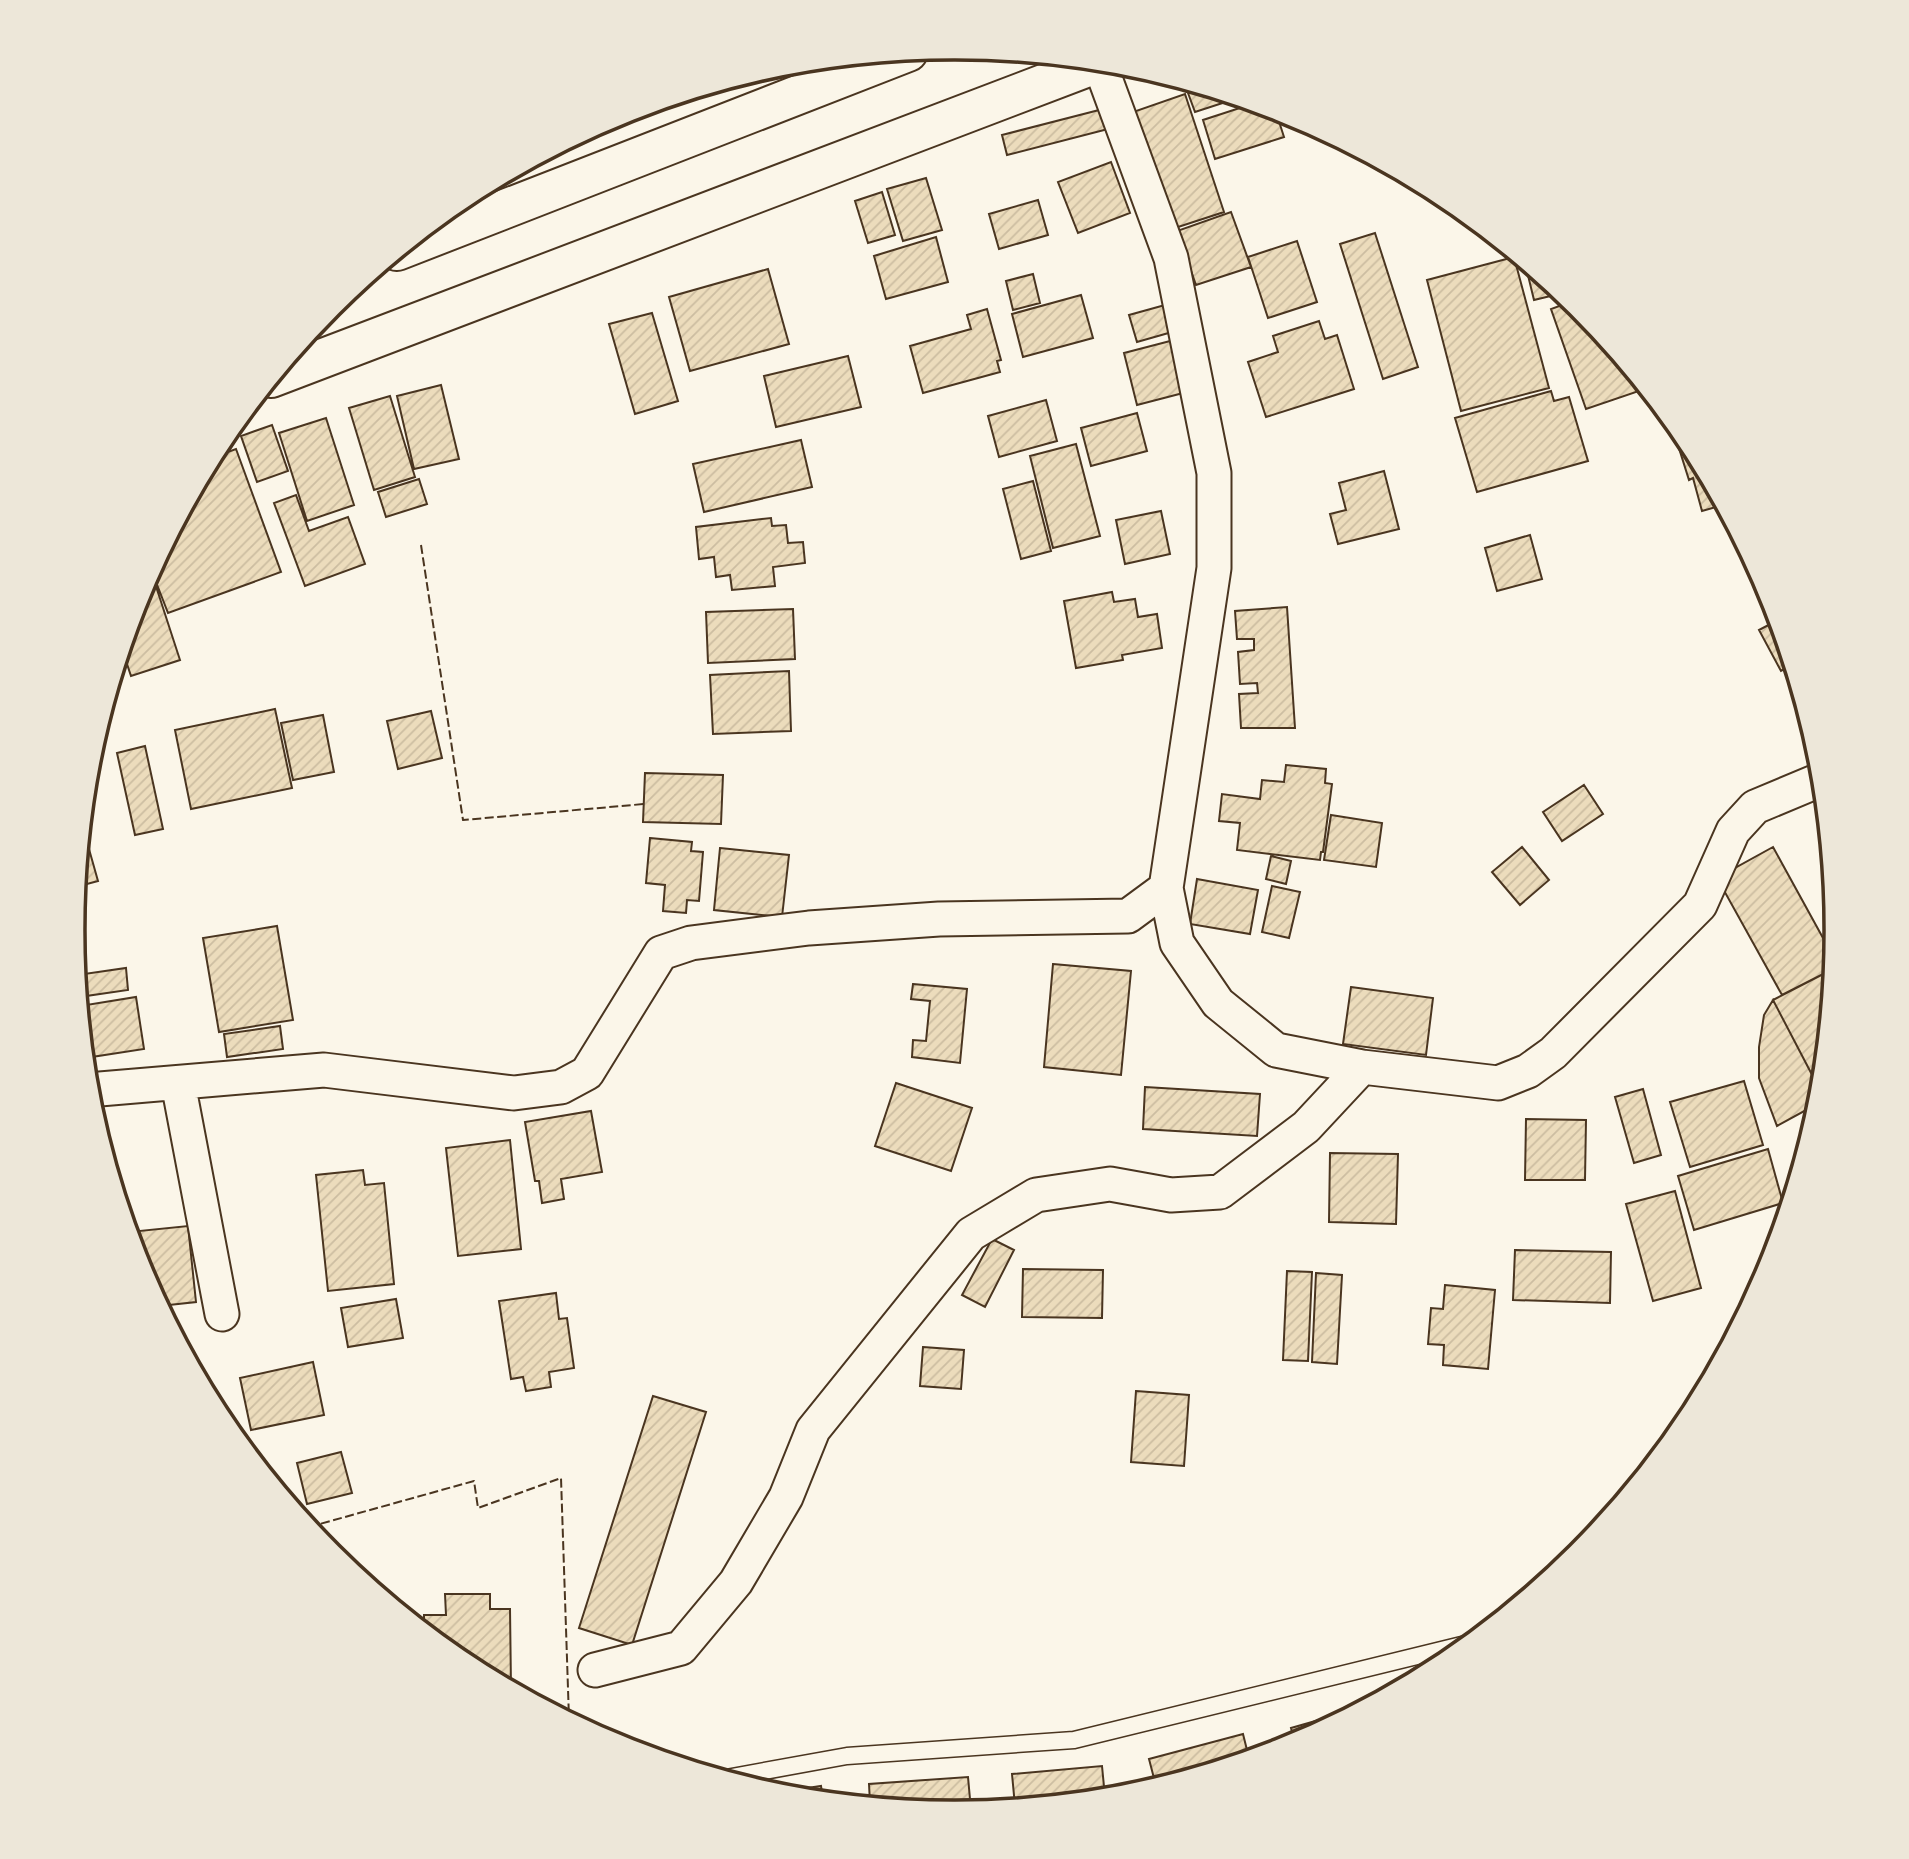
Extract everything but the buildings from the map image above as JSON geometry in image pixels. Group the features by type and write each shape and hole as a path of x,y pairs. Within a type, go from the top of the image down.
{"highway":[{"path":"423,241 871,64"},
{"path":"287,372 1081,69"}],"street":[{"path":"1104,73 1171,258 1214,473 1214,568 1166,888 1177,943 1218,1003 1276,1049 1362,1067 1497,1083 1528,1071 1553,1053 1700,905 1733,831 1755,807 1812,783"},
{"path":"99,1089 324,1070 514,1093 561,1087 587,1073 661,953 691,943 808,928 939,919 1128,916 1166,888"},
{"path":"595,1670 681,1648 736,1582 786,1497 813,1430 971,1234 1036,1195 1110,1184 1171,1195 1220,1192 1306,1127 1362,1067"},
{"path":"177,1083 222,1314"}],"lane":[{"path":"744,1773 846,1756 1074,1740 1443,1649"}],"fence":[{"path":"421,545 463,820 644,804"},
{"path":"320,1524 474,1481 478,1508 561,1478 569,1709"}]}
